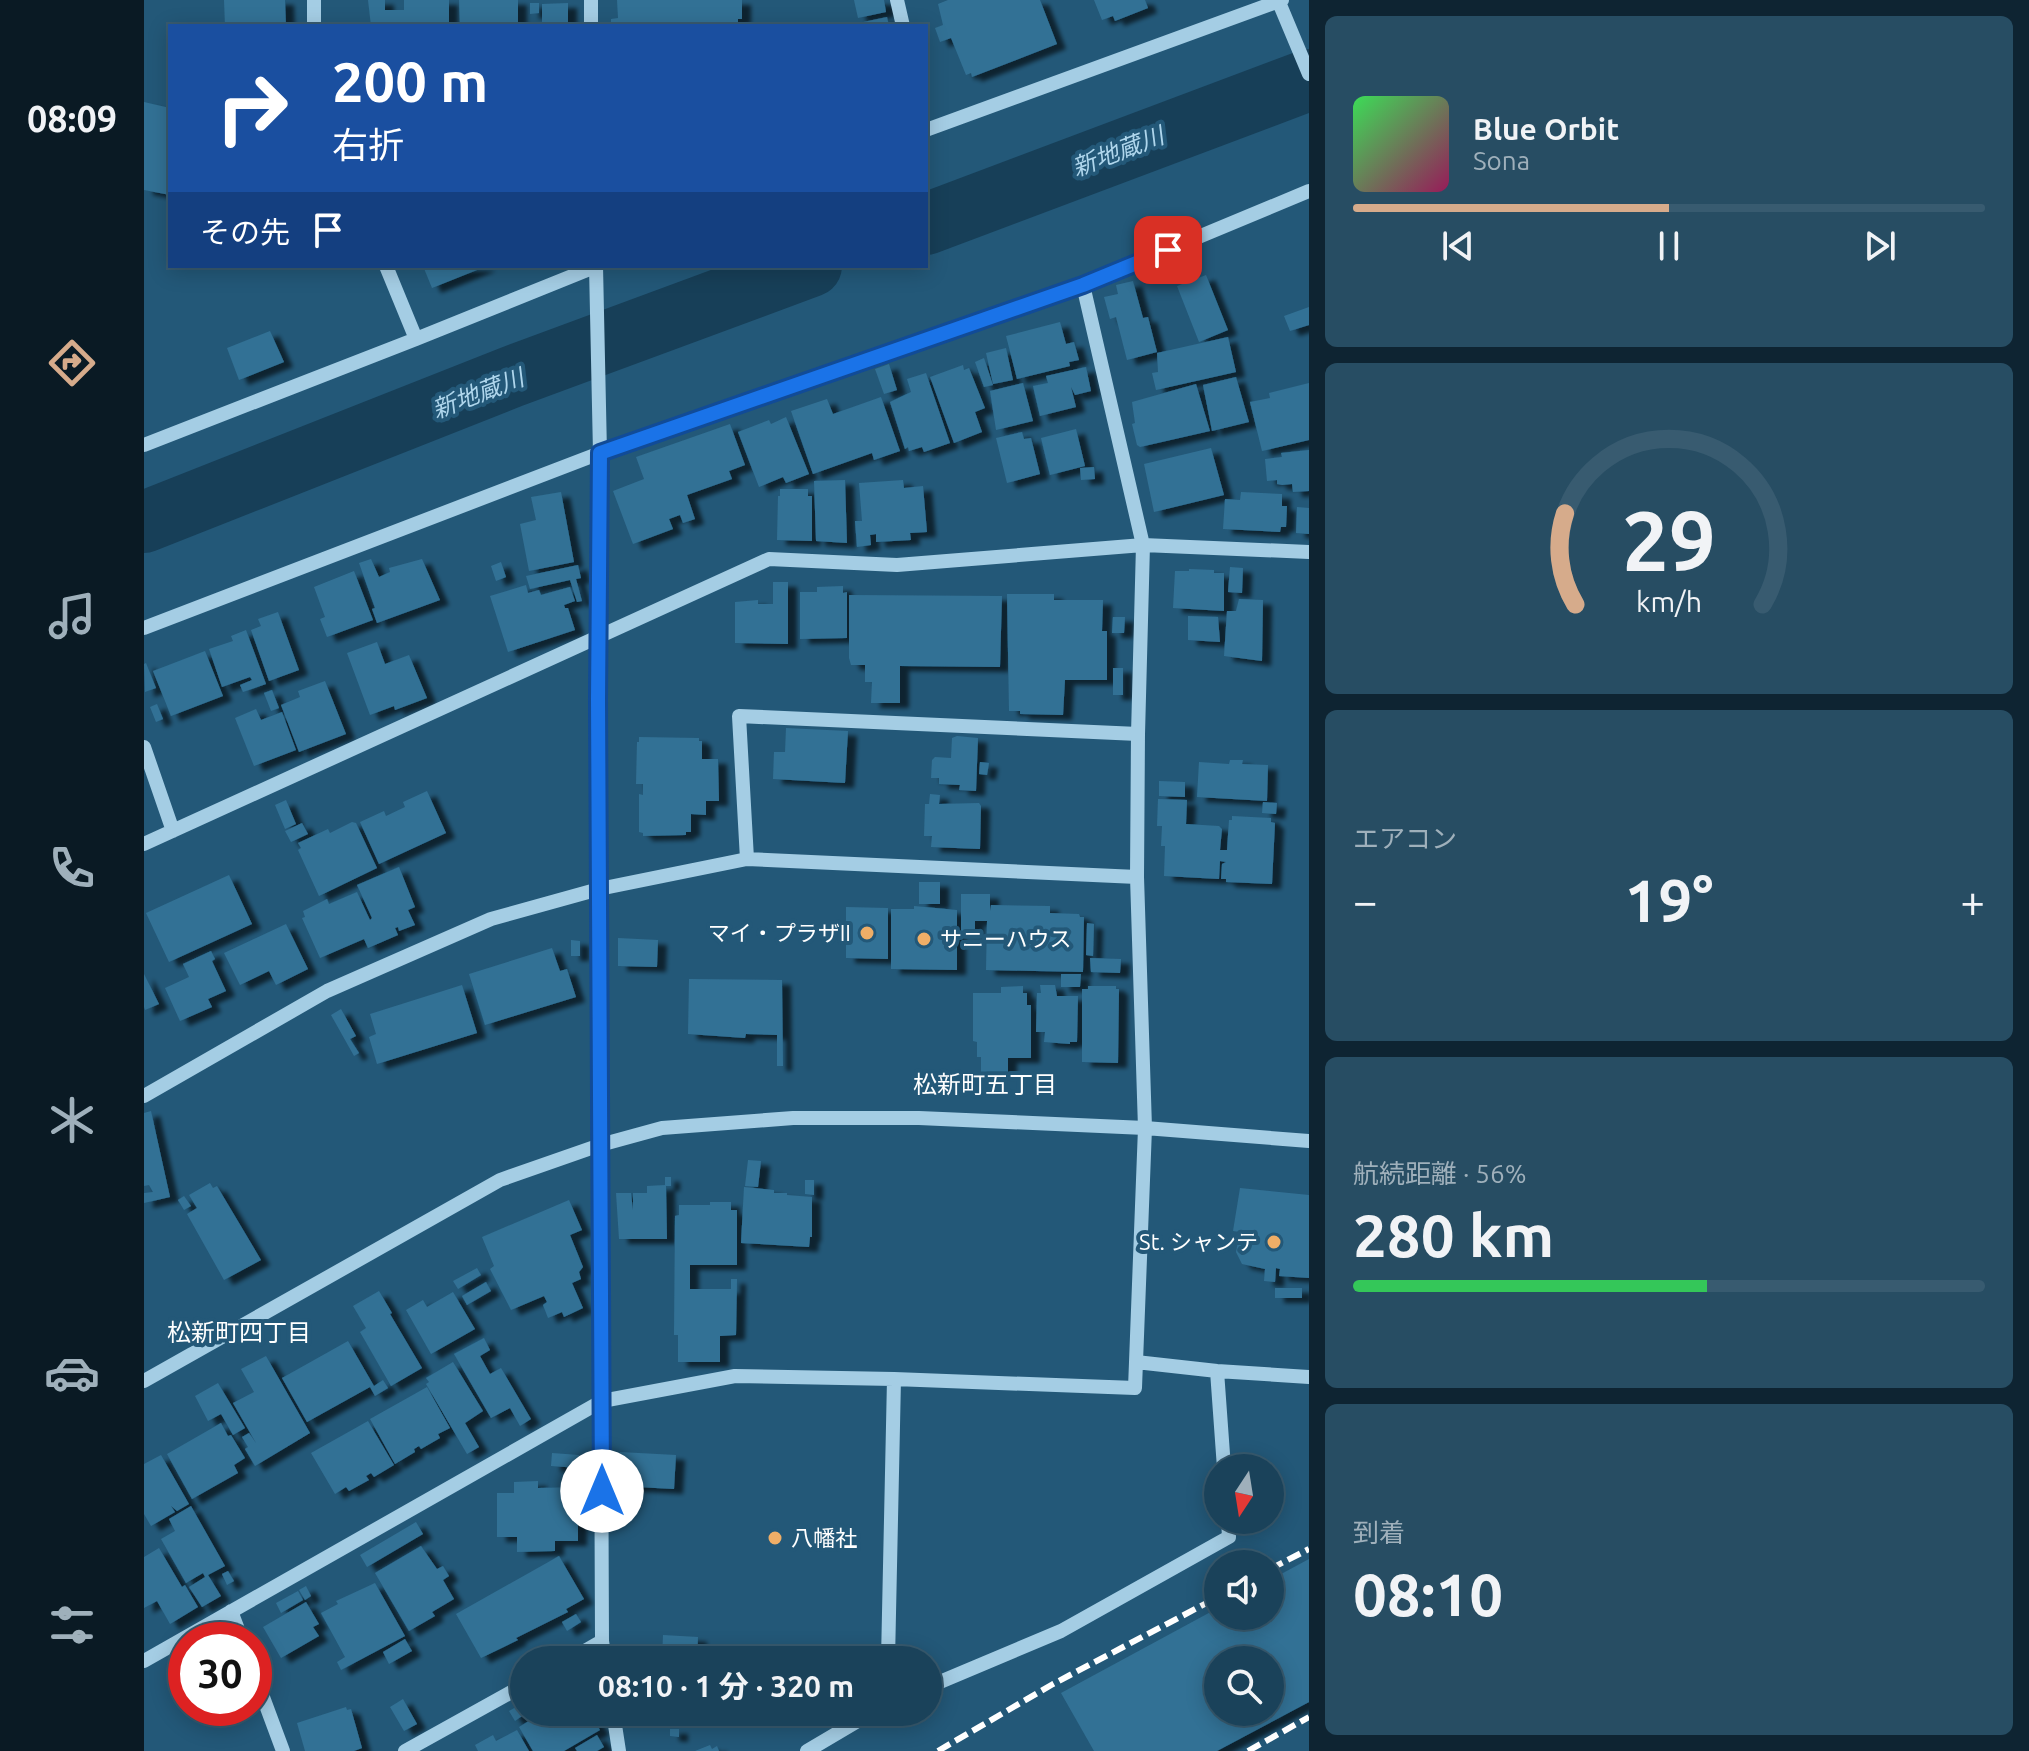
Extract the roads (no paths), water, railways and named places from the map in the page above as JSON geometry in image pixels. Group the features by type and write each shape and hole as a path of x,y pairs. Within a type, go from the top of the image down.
{"street":[{"path":"314,0 314,24"},
{"path":"591,0 591,24"},
{"path":"897,0 903,24"},
{"path":"928,129 1280,1 1309,74"},
{"path":"144,628 600,453 1083,285 1309,191"},
{"path":"387,268 416,339"},
{"path":"144,445 591,268"},
{"path":"596,268 600,453 598,637 603,1646"},
{"path":"144,1661 602,1401 735,1376 1135,1388 1145,1128 1137,877 1143,545 1083,285"},
{"path":"144,844 769,559 897,565 1143,545 1309,552"},
{"path":"747,859 739,716 1138,734"},
{"path":"144,747 173,831"},
{"path":"144,1096 327,991 491,919 599,889 747,859 1137,877"},
{"path":"144,1381 500,1180 600,1145 662,1128 793,1118 919,1118 1145,1128 1309,1141"},
{"path":"1136,1362 1309,1377"},
{"path":"1217,1371 1223,1454"},
{"path":"888,1646 894,1379"},
{"path":"942,1681 1074,1624 1229,1537 1229,1534"},
{"path":"231,1611 235,1622"},
{"path":"593,1646 602,1641"},
{"path":"405,1751 510,1693"},
{"path":"272,1721 283,1751"},
{"path":"615,1726 619,1751"},
{"path":"807,1751 849,1726"}],"waterway":[{"name":"新地蔵川","path":"928,223 1309,80"},
{"name":"新地蔵川","path":"144,522 511,377 806,268"}],"railway":[{"path":"1284,1562 1309,1549"},
{"path":"938,1751 1053,1684 1204,1604"},
{"path":"1248,1751 1309,1717"}],"place":[{"name":"マイ・プラザII","path":"867,933"},
{"name":"サニーハウス","path":"924,939"},
{"name":"St. シャンテ","path":"1274,1242"},
{"name":"八幡社","path":"775,1538"}],"district":[{"name":"松新町五丁目","path":"985,1085"},
{"name":"松新町四丁目","path":"239,1333"}]}
